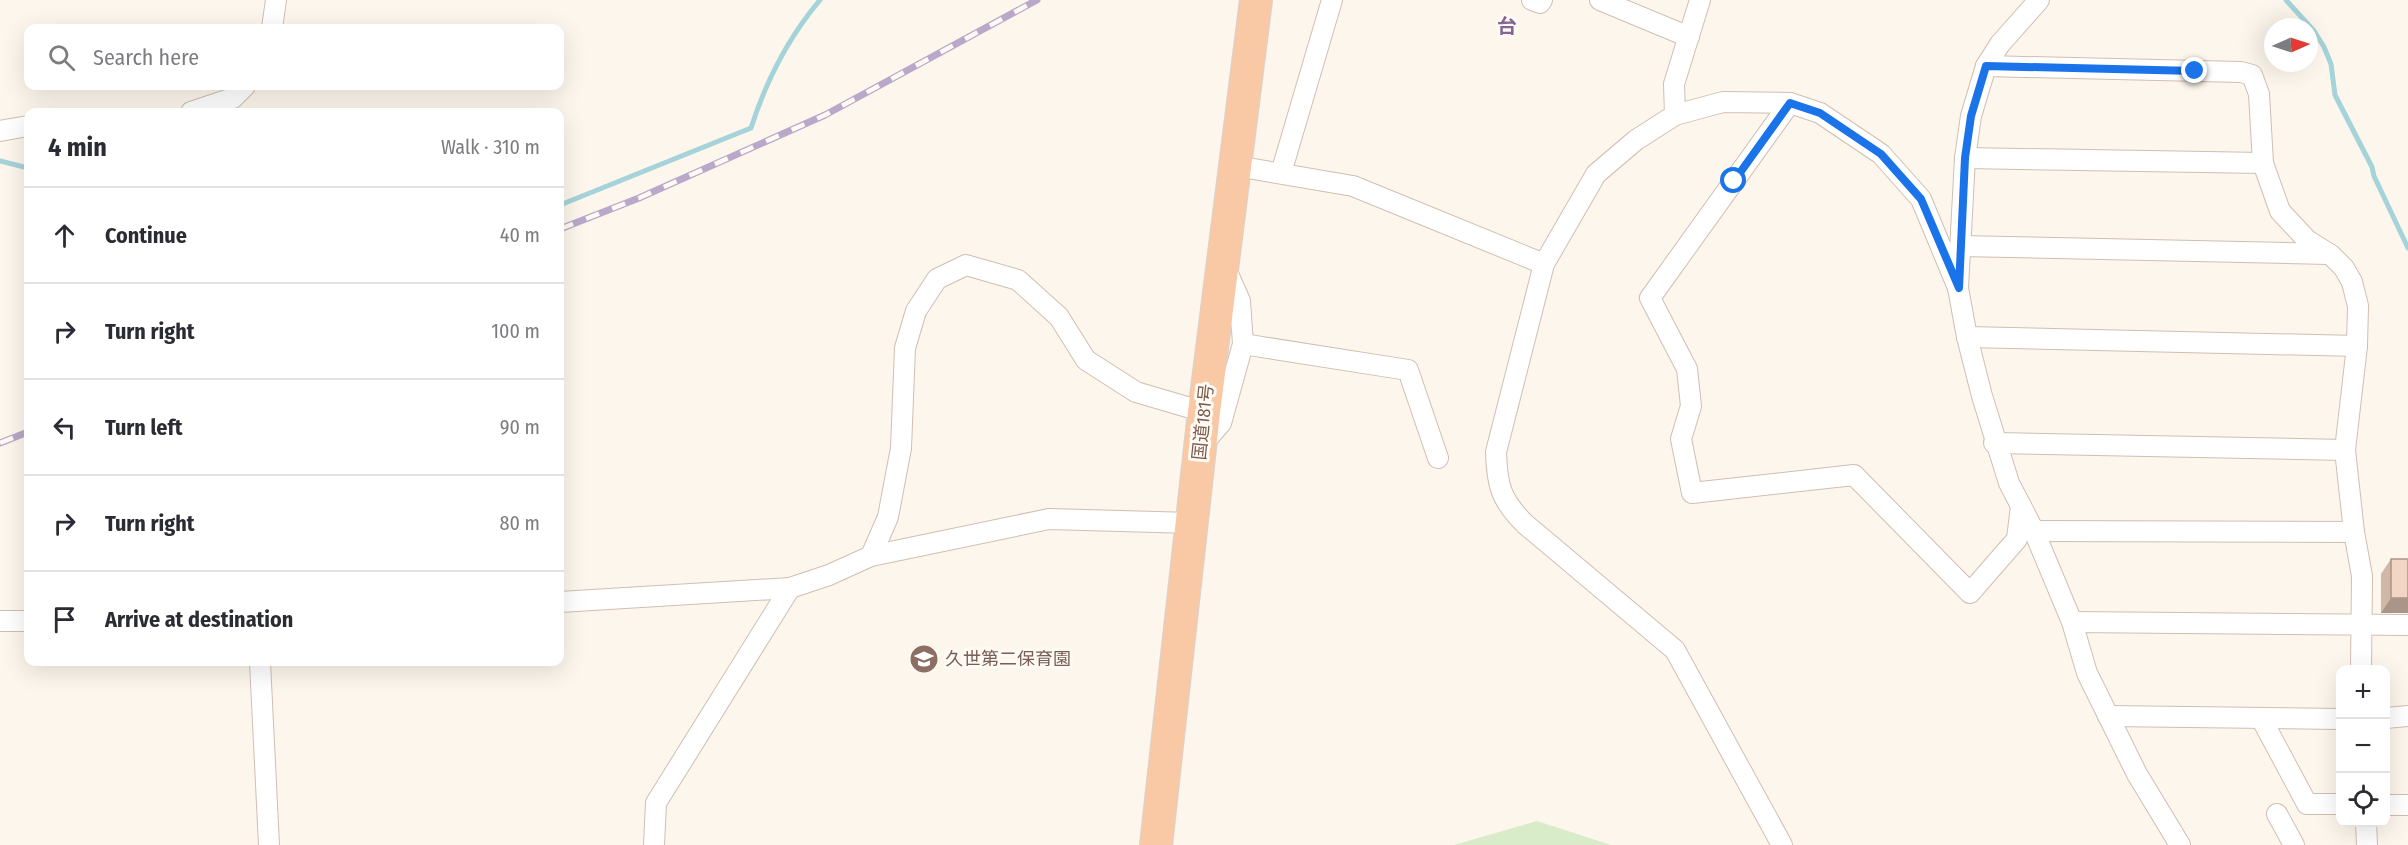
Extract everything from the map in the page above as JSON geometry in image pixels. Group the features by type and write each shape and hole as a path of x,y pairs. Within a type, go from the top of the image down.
{"highway":[{"name":"国道181号","path":"1156,845 1203,412 1256,0"}],"street":[{"path":"273,24 276,0"},
{"path":"1281,173 1332,0"},
{"path":"1532,0 1540,3 1542,0"},
{"path":"1600,0 1689,36"},
{"path":"1675,115 1674,84 1700,0"},
{"path":"2039,0 2000,44 1986,66 1971,116 1965,158 1959,288 1967,337 1994,443 2009,483 2034,531 2072,622 2087,673 2137,774 2180,845"},
{"path":"1986,66 2241,72 2252,75 2259,94 2263,163 2280,212 2307,240 2331,255 2344,268 2352,282 2358,306 2357,346 2345,450 2354,532 2362,576 2361,665"},
{"path":"203,108 233,98 241,90"},
{"path":"1782,845 1675,650 1506,506 1497,479 1496,452 1544,264 1596,174 1636,140 1675,115 1723,102 1790,103 1820,113 1881,154 1921,199 1959,288"},
{"path":"1790,103 1650,298 1687,369 1691,406 1681,439 1692,493 1854,476 1970,593 2017,539 2021,506"},
{"path":"0,131 24,127"},
{"path":"1965,158 2263,163"},
{"path":"1236,166 1353,186 1544,264"},
{"path":"1960,246 2331,255"},
{"path":"1200,446 1221,423 1243,344 1240,301 1223,262"},
{"path":"871,556 888,517 897,471 904,414 905,348 916,311 937,279 966,265 1018,280 1059,317 1086,360 1136,392 1203,412"},
{"path":"1967,337 2357,346"},
{"path":"1243,344 1408,370 1438,459"},
{"path":"1994,443 2345,450"},
{"path":"564,603 790,588 830,575 871,556 1049,519 1192,523"},
{"path":"2034,531 2354,532"},
{"path":"654,845 656,803 790,588"},
{"path":"0,621 24,621"},
{"path":"2072,622 2408,625"},
{"path":"260,666 269,845"},
{"path":"2108,716 2336,719"},
{"path":"2390,717 2408,716"},
{"path":"2261,718 2307,804 2336,804"},
{"path":"2390,805 2408,805"},
{"path":"2277,814 2294,845"},
{"path":"2366,827 2367,845"}],"green space":[{"path":"1537,821 1611,845 1454,845"}],"building":[{"path":"2391,559 2408,559 2408,598 2391,598"}],"waterway":[{"path":"564,203 751,128 779,61 808,14 820,0"},
{"path":"2286,0 2314,31 2324,47 2331,64 2335,95 2372,167 2374,176 2408,248"},
{"path":"0,161 24,167"}],"railway":[{"path":"564,227 639,198 825,115 1037,0"},
{"path":"0,443 24,434"}],"place":[{"name":"久世第二保育園","path":"924,659"}],"district":[{"name":"台","path":"1507,26"}],"route":[{"path":"1734,181 1790,103 1820,113 1881,154 1921,199 1936,239 1959,288 1965,158 1971,116 1986,66 2195,71"}]}
